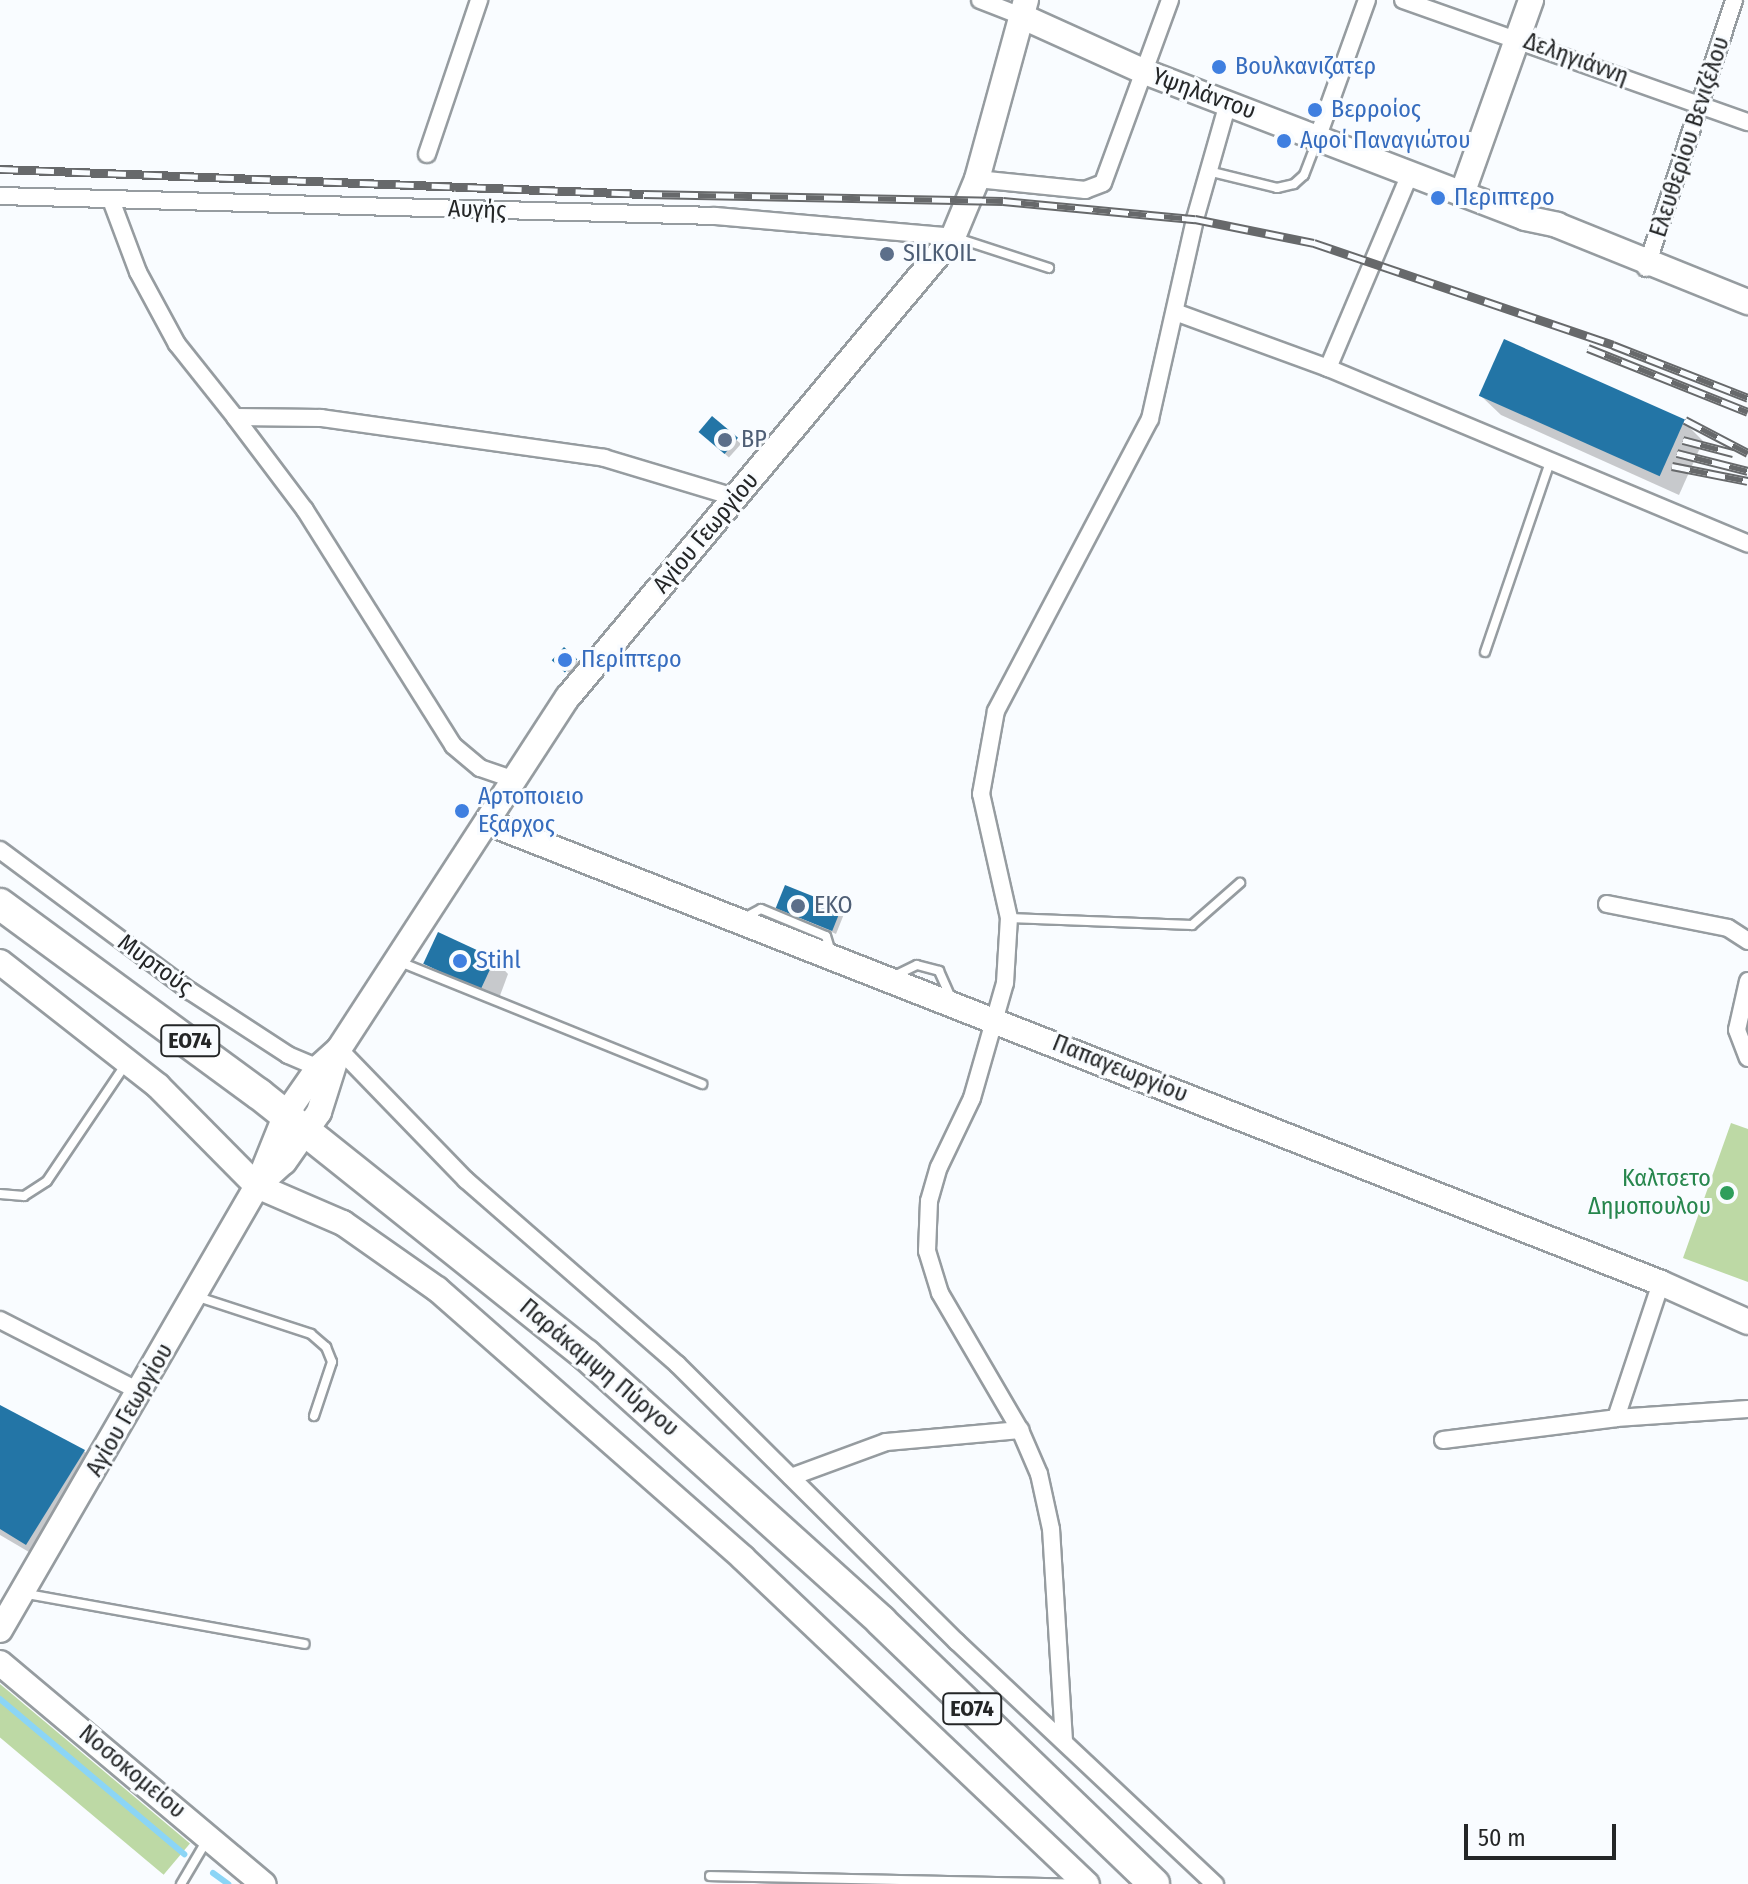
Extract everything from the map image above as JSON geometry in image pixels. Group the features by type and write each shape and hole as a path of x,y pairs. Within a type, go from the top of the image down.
{"highway":[{"name":"Παράκαμψη Πύργου","path":"0,904 297,1123 677,1433 1154,1884"}],"street":[{"path":"427,154 479,0"},
{"path":"980,0 1023,8"},
{"path":"977,179 1085,190 1103,183 1170,0"},
{"path":"1318,136 1367,0"},
{"name":"Δεληγιάννη","path":"1403,0 1518,37 1748,122"},
{"path":"1462,194 1531,0"},
{"name":"Ελευθερίου Βενιζέλου","path":"1646,267 1703,105 1734,0"},
{"name":"Υψηλάντου","path":"1023,8 1145,72 1525,218 1551,235 1748,302"},
{"name":"Αγίου Γεωργίου","path":"0,1630 141,1392 257,1186 297,1123 318,1068 339,1049 489,823 568,697 953,237 977,179 1023,8"},
{"path":"1064,1741 1051,1529 1039,1474 1020,1430 960,1333 927,1251 929,1201 939,1167 972,1098 1005,983 1009,918 981,794 996,711 1150,419 1208,171 1228,103"},
{"path":"1328,368 1410,174"},
{"name":"Αυγής","path":"0,196 715,216 953,237"},
{"path":"111,200 138,272 177,344 305,510 453,745 480,768 515,780"},
{"name":"Υψηλάντου","path":"1646,267 1748,315"},
{"path":"1175,312 1328,368 1748,544"},
{"path":"235,417 321,418 604,458 737,498"},
{"name":"Παπαγεωργίου","path":"489,823 1661,1283 1748,1322"},
{"name":"Μυρτούς","path":"0,850 190,991 288,1055 318,1068"},
{"path":"1607,904 1728,928 1748,941"},
{"path":"0,962 128,1060 206,1130 257,1186 343,1223 437,1289 743,1558 1086,1884"},
{"path":"1748,981 1737,1030 1748,1058"},
{"path":"339,1049 466,1180 677,1364 1215,1884"},
{"name":"Αγίου Γεωργίου","path":"297,1123 328,1093 339,1049"},
{"path":"1616,1418 1661,1283"},
{"path":"0,1320 141,1392"},
{"path":"1443,1440 1616,1418 1748,1409"},
{"path":"791,1477 886,1442 1020,1430"},
{"name":"Νοσοκομείου","path":"0,1663 263,1884"}],"lane":[{"path":"1208,171 1277,188 1294,184 1304,175 1318,136"},
{"path":"953,237 1049,268"},
{"path":"1485,652 1551,461"},
{"path":"1009,918 1192,925 1240,883"},
{"path":"396,960 702,1084"},
{"path":"0,1194 24,1196 47,1181 128,1060"},
{"path":"195,1296 311,1334 326,1347 332,1362 314,1416"},
{"path":"22,1594 305,1644"},
{"path":"181,1884 209,1836"},
{"path":"710,1876 1086,1884"}],"green space":[{"name":"Καλτσετο Δημοπουλου","path":"1731,1123 1748,1129 1748,1282 1683,1258"},
{"path":"0,1684 190,1843 164,1875 0,1738"}],"building":[{"path":"1504,339 1685,420 1660,476 1479,396"},
{"path":"712,416 738,438 725,454 699,432"},
{"name":"Περίπτερο","path":"564,647 577,659 565,672 552,660"},
{"path":"785,885 842,908 832,931 776,908"},
{"name":"Stihl","path":"438,932 495,959 480,990 423,964"},
{"path":"0,1405 85,1450 26,1545 0,1529"}],"waterway":[{"path":"0,1699 184,1854"},
{"path":"213,1873 228,1884"}],"railway":[{"path":"0,169 644,194 1003,201 1195,219 1314,243 1613,345 1748,398"},
{"path":"1588,348 1748,412"},
{"path":"1685,420 1748,453"},
{"path":"1683,440 1733,453"},
{"path":"1677,453 1748,471"},
{"path":"1672,466 1748,481"}],"place":[{"name":"Βουλκανιζατερ","path":"1219,67"},
{"name":"Βερροίος","path":"1315,110"},
{"name":"Αφοί Παναγιώτου","path":"1284,141"},
{"name":"Περιπτερο","path":"1438,198"},
{"name":"SILKOIL","path":"887,254"},
{"name":"BP","path":"725,440"},
{"name":"Περίπτερο","path":"565,660"},
{"name":"Αρτοποιειο Εξαρχος","path":"462,811"},
{"name":"EKO","path":"798,906"},
{"name":"Stihl","path":"460,961"},
{"name":"Καλτσετο Δημοπουλου","path":"1727,1193"}]}
